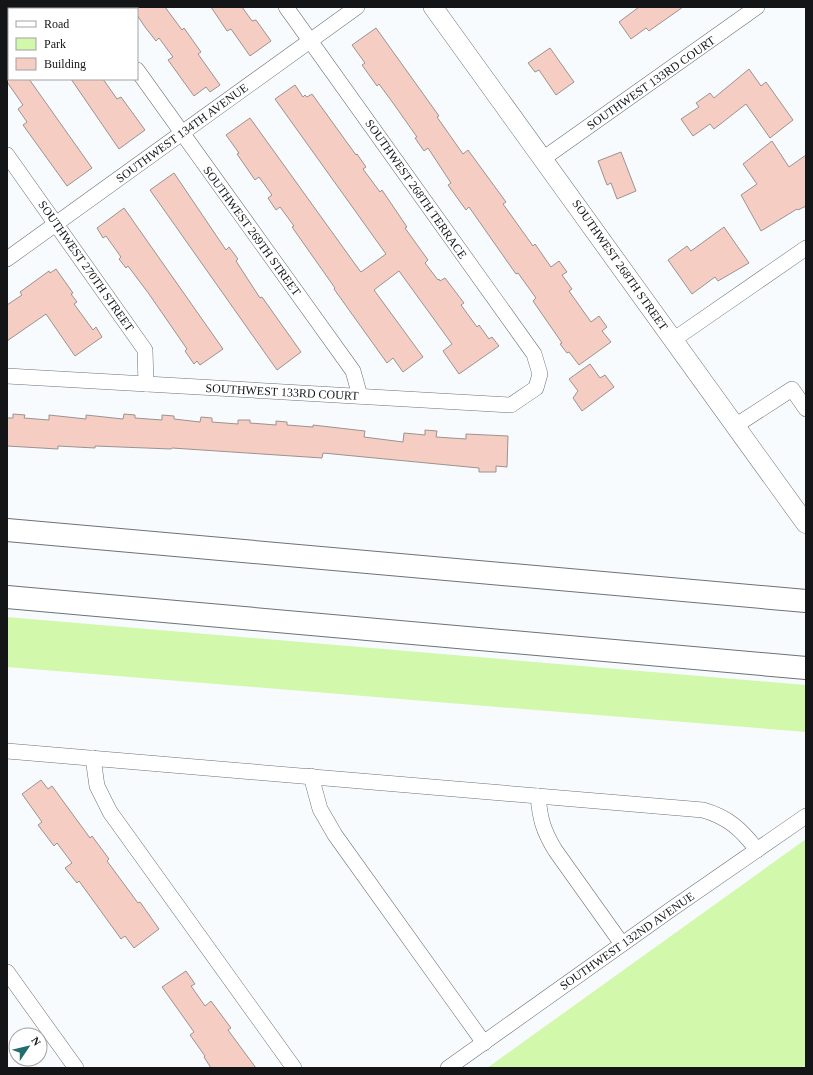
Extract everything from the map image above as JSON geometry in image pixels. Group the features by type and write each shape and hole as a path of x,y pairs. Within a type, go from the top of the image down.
{"highway":[{"path":"7,530 806,601"},
{"path":"7,597 806,668"}],"main road":[{"name":"SOUTHWEST 268TH STREET","path":"433,7 544,158 735,426 804,516"}],"street":[{"name":"SOUTHWEST 268TH TERRACE","path":"286,7 534,354 540,374"},
{"name":"SOUTHWEST 134TH AVENUE","path":"7,259 357,7"},
{"name":"SOUTHWEST 133RD COURT","path":"544,158 757,7"},
{"name":"SOUTHWEST 269TH STREET","path":"138,71 353,371 360,396"},
{"name":"SOUTHWEST 270TH STREET","path":"7,155 145,350 146,384"},
{"path":"673,340 806,248"},
{"name":"SOUTHWEST 133RD COURT","path":"7,376 511,405 536,388 540,374"},
{"path":"735,426 792,389 806,409"},
{"path":"7,751 703,810 718,815 737,826 757,850"},
{"path":"93,758 97,786 110,812 294,1068"},
{"path":"311,776 320,809 335,835 484,1043"},
{"path":"538,796 542,826 551,844 622,944"},
{"name":"SOUTHWEST 132ND AVENUE","path":"448,1068 622,944 806,816"},
{"path":"7,972 76,1068"}],"green space":[{"path":"7,617 806,685 806,732 7,667"},
{"path":"806,839 806,1068 487,1068"}],"building":[{"path":"131,7 165,7 182,30 184,28 201,52 198,54 220,85 210,92 206,87 194,96 168,60 173,57 159,38 156,41 145,27 138,16 138,8"},
{"path":"211,7 242,7 252,21 256,20 271,41 250,56 231,29 227,31"},
{"path":"639,7 683,7 649,31 646,28 631,39 619,22"},
{"path":"376,28 439,116 437,117 463,154 468,150 506,202 503,204 533,246 535,244 551,267 559,261 567,272 562,275 572,289 569,291 591,322 599,316 607,327 602,331 611,342 579,365 569,352 567,353 560,344 562,343 533,301 536,298 518,273 516,274 469,207 466,210 448,185 451,183 428,148 424,151 415,138 417,137 393,103 379,84 377,86 362,65 365,63 352,45"},
{"path":"550,48 574,82 556,95 539,70 535,72 528,63"},
{"path":"749,69 761,86 766,82 793,120 770,138 746,104 714,129 710,124 693,136 681,119 699,107 696,103 710,93 714,98"},
{"path":"7,79 30,80 92,168 67,186 23,125 27,122 18,109 23,105 7,82"},
{"path":"72,80 104,80 117,99 121,97 145,130 119,149"},
{"path":"295,85 303,97 305,95 307,97 312,94 366,167 363,169 380,192 382,190 407,227 405,228 428,260 425,263 438,280 439,279 440,281 445,278 464,303 461,305 477,327 479,325 489,339 492,337 499,346 459,374 443,351 452,344 399,271 374,290 423,357 403,372 393,358 387,363 334,289 335,288 292,227 294,226 280,207 276,210 268,198 272,195 259,177 255,180 226,135 250,118 361,272 386,254 275,99"},
{"path":"772,141 789,167 806,155 806,206 798,210 797,209 761,231 741,195 757,184 743,164"},
{"path":"621,152 636,191 617,199 611,183 607,185 598,161"},
{"path":"174,173 226,250 229,247 238,259 236,261 260,298 262,297 301,352 277,370 150,190"},
{"path":"124,208 223,349 200,365 197,361 194,364 185,351 187,349 149,294 128,266 126,268 119,259 121,257 106,236 103,238 97,228"},
{"path":"724,227 749,263 718,281 715,277 692,294 668,260 687,246 691,251"},
{"path":"56,269 73,293 71,294 77,302 74,304 93,330 96,327 102,337 75,356 46,314 7,341 7,305 22,295 20,292 49,271 50,273"},
{"path":"590,364 600,378 605,375 614,387 582,411 573,398 578,391 569,379"},
{"path":"13,414 25,415 24,418 49,420 49,415 86,419 86,415 123,419 124,414 135,415 135,418 162,420 162,415 174,416 174,419 200,422 201,417 212,418 212,422 238,424 238,420 250,420 250,423 276,425 276,421 287,422 287,425 313,427 313,425 365,431 364,437 403,442 404,433 425,435 425,430 437,431 436,437 466,439 466,434 508,436 507,467 496,466 496,472 479,472 479,468 323,453 322,458 172,448 95,446 95,448 58,446 58,449 7,446 7,418 13,418"},
{"path":"41,780 48,789 52,786 90,838 92,836 109,859 107,861 138,903 140,902 159,929 134,948 125,936 121,939 79,881 77,883 65,868 72,863 57,843 54,846 38,825 42,822 22,794"},
{"path":"186,971 195,984 191,986 205,1006 211,1001 231,1028 228,1030 256,1068 211,1068 204,1057 205,1056 190,1035 194,1032 162,987"}]}
